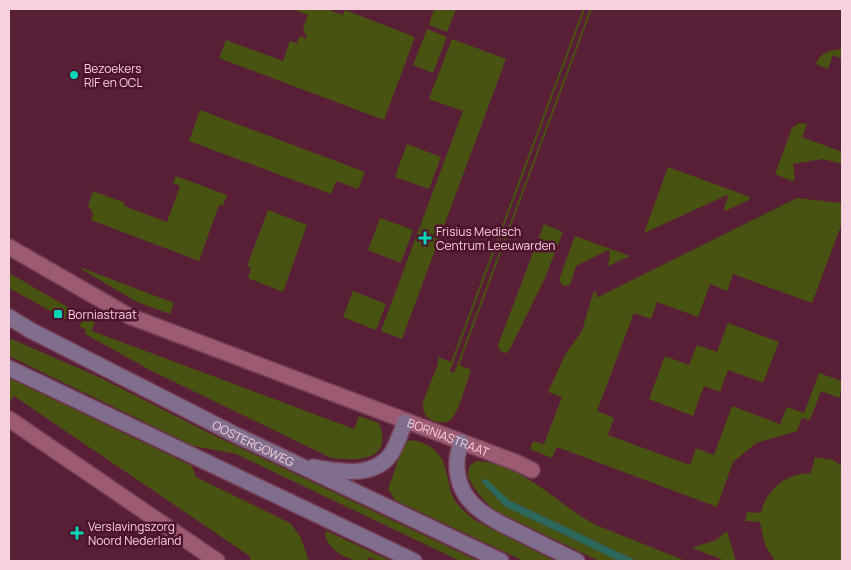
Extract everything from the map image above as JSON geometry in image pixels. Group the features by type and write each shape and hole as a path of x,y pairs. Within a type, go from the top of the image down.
{"main road":[{"name":"OOSTERGOWEG","path":"9,317 30,330 298,465 501,561"},
{"path":"9,368 414,561"},
{"path":"298,465 340,471 371,469 382,463 390,455 405,422"},
{"path":"461,442 457,461 459,480 472,504 480,512 503,525 578,561"}],"street":[{"name":"BORNIASTRAAT","path":"9,247 129,316 532,470"},
{"path":"9,419 217,561"}],"green space":[{"path":"292,9 326,9 343,15 345,10 415,37 384,120 219,58 226,40 283,61 290,41 297,43 300,36 307,39 303,28 308,15"},
{"path":"434,9 456,9 447,32 429,25"},
{"path":"583,9 585,9 450,371 454,373 590,9 592,9 459,365 471,370 463,396 455,414 450,420 441,423 436,422 426,416 423,402 438,364 438,357 451,362"},
{"path":"427,29 447,37 433,73 413,65"},
{"path":"452,39 506,59 402,339 381,331 463,111 429,99"},
{"path":"842,49 842,59 833,55 828,69 816,64 826,52"},
{"path":"200,110 365,172 358,189 336,181 331,194 189,141"},
{"path":"799,123 807,124 802,137 842,152 842,164 823,159 793,164 795,180 792,181 775,174 792,128"},
{"path":"407,144 441,157 429,189 395,177"},
{"path":"668,167 751,197 747,201 725,211 727,195 644,233"},
{"path":"176,176 227,195 223,206 219,205 199,261 91,220 93,213 88,206 93,191 125,203 124,206 167,222 180,186 173,183"},
{"path":"797,198 842,203 842,223 812,303 733,274 727,291 710,284 698,317 657,302 651,319 634,313 597,411 614,418 608,435 690,465 696,448 714,455 732,406 780,424 787,407 804,413 819,373 842,381 839,398 821,391 810,420 802,418 797,431 756,443 733,462 717,507 557,447 552,458 530,449 533,441 544,444 562,397 548,392 565,355 582,331 593,293 597,291 596,298"},
{"path":"268,210 307,225 283,292 248,278 251,268 247,266"},
{"path":"380,218 413,230 401,263 368,250"},
{"path":"544,224 563,232 545,278 510,349 503,353 498,345"},
{"path":"575,236 630,256 608,266 610,252 608,250 576,266 570,285 563,286 560,282 560,277"},
{"path":"82,268 174,303 170,314 137,302"},
{"path":"9,273 90,320 97,309 99,309 92,331 354,429 359,416 379,423 382,445 378,452 371,456 352,459 331,458 150,370 85,334 86,330 80,326 82,320 67,313 65,319 9,288"},
{"path":"353,291 386,304 376,330 343,317"},
{"path":"728,323 779,342 763,383 728,370 720,392 704,386 693,416 649,399 665,356 689,365 697,345 717,352"},
{"path":"9,338 101,378 203,430 478,561 460,561 236,454 194,446 9,356"},
{"path":"9,378 192,466 196,477 290,523 300,536 309,561 249,561 251,557 14,396 9,403"},
{"path":"408,441 423,443 437,452 444,465 454,499 469,516 555,561 524,561 395,500 388,489 404,444"},
{"path":"815,457 833,460 842,466 842,559 840,561 775,561 765,545 760,522 745,521 747,512 761,513 768,497 779,484 794,476 811,473"},
{"path":"476,461 493,463 509,469 539,486 596,525 686,561 637,561 509,500 483,480 482,482 504,506 619,561 599,561 494,510 478,493 469,478 469,468"},
{"path":"326,531 391,561 378,561 369,557 367,561 347,558 331,547 325,535"},
{"path":"727,531 736,561 726,561 692,548 716,540"}],"shaded area":[{"path":"485,478 509,500 637,561 619,561 504,506 482,482"}],"place":[{"name":"Bezoekers RIF en OCL","path":"74,75"},
{"name":"Frisius Medisch Centrum Leeuwarden","path":"425,238"},
{"name":"Borniastraat","path":"58,314"},
{"name":"Verslavingszorg Noord Nederland","path":"77,533"}]}
